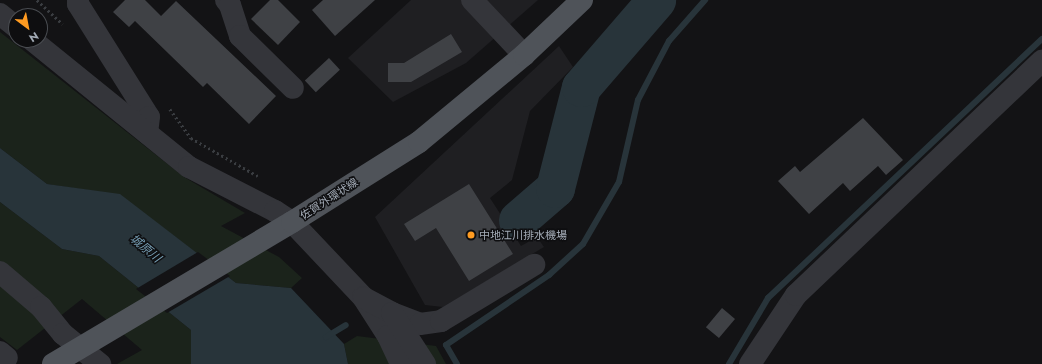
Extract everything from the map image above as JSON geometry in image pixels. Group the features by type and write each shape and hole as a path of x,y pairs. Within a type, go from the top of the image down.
{"main road":[{"name":"佐賀外環状線","path":"53,364 285,227 419,142 524,56 582,0"}],"street":[{"path":"78,0 78,4 149,117 147,133"},
{"path":"226,0 230,6 240,36 293,88"},
{"path":"472,0 524,56"},
{"path":"0,14 8,20"},
{"path":"42,48 189,167 275,211 285,227 363,298 388,336 401,364"},
{"path":"750,364 796,295 1042,61"},
{"path":"363,298 392,313 420,324 442,321 534,265"},
{"path":"0,272 41,307 63,334 83,346 100,364"},
{"path":"392,313 424,364"}],"shaded area":[{"path":"411,0 538,0 466,63 393,102 348,58"},
{"path":"0,32 8,38 8,48 20,48 184,177 245,213 221,226 279,257 302,278 291,288 236,283 120,195 47,184 0,148"},
{"path":"559,46 573,67 530,111 512,180 490,198 521,246 537,237 544,247 443,307 425,305 375,217"},
{"path":"0,202 62,249 99,256 191,330 191,364 117,364 142,350 82,299 17,350 0,337"},
{"path":"357,336 436,346 446,364 348,364 344,344"}],"water":[{"name":"城原川","path":"0,148 47,184 120,194 236,283 291,288 344,344 348,364 191,364 191,330 99,256 62,249 0,202"}],"pier":[{"path":"198,252 230,276 167,313 136,289"}],"building":[{"path":"125,0 145,0 161,16 176,1 276,96 249,124 207,83 203,87 135,21 129,27 113,12"},
{"path":"270,0 278,0 300,22 278,45 251,19"},
{"path":"323,0 375,0 335,36 312,10"},
{"path":"451,34 462,52 411,82 388,82 388,63 404,63"},
{"path":"329,58 340,70 316,92 305,81"},
{"path":"863,118 903,160 886,175 878,166 850,191 843,183 809,214 778,181 795,166 800,172"},
{"name":"中地江川排水機場","path":"469,184 513,254 469,281 436,228 415,241 404,224"},
{"path":"722,308 735,319 719,338 706,327"}],"waterway":[{"path":"518,220 555,188 581,87 656,0"},
{"path":"457,364 446,345 549,275 583,244 619,182 638,100 669,41 705,0"},
{"path":"729,364 768,298 1042,39"},
{"path":"326,337 346,325"}],"place":[{"name":"中地江川排水機場","path":"471,235"}]}
